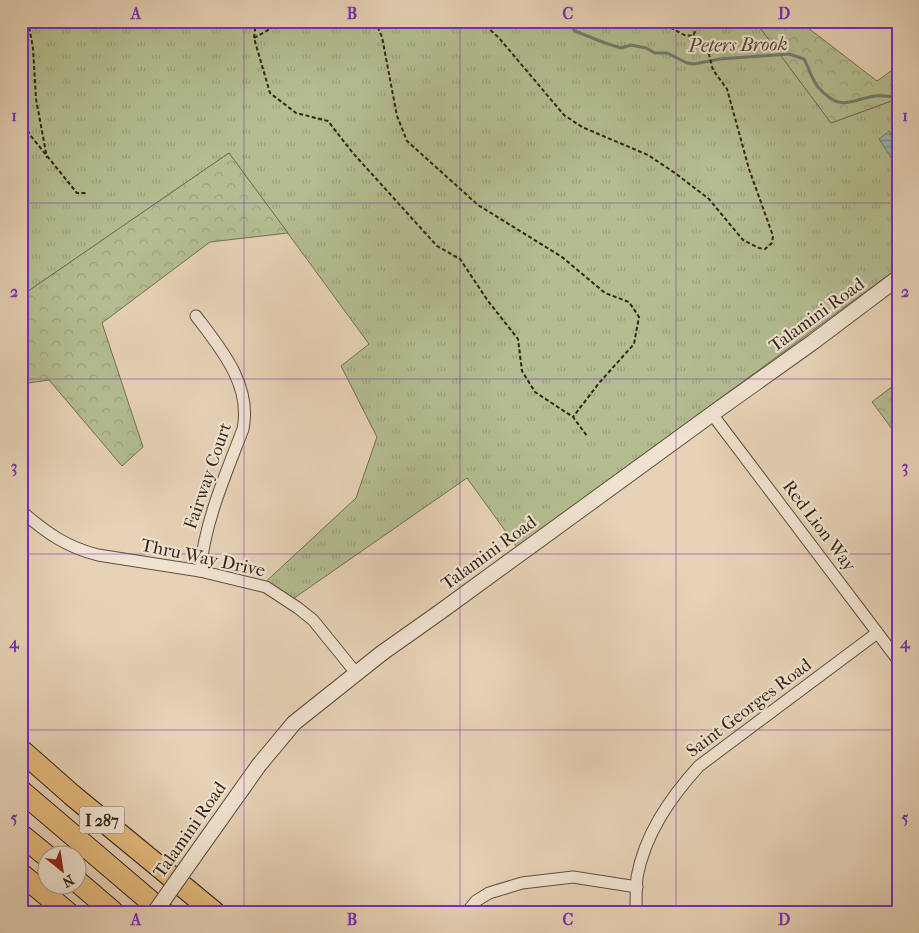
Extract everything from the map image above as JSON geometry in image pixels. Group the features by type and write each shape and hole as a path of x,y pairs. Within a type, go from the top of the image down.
{"highway":[{"name":"I 287","path":"21,750 72,795 214,912"},
{"name":"I 287","path":"21,791 163,912"},
{"path":"21,835 38,849"},
{"path":"21,874 67,912"},
{"path":"88,891 113,912"}],"street":[{"name":"Talamini Road","path":"155,912 259,765 294,723 356,673 813,342 898,278"},
{"name":"Fairway Court","path":"196,316 226,355 236,374 244,400 246,417 244,429 214,502 203,545 200,571"},
{"name":"Red Lion Way","path":"712,414 898,660"},
{"name":"Thru Way Drive","path":"21,511 54,538 82,551 200,571 266,587 313,620 356,673"},
{"name":"Saint Georges Road","path":"636,912 637,887 641,863 654,827 678,789 699,766 877,633"},
{"path":"467,912 476,901 489,893 522,884 572,877 637,887"}],"path":[{"path":"28,21 33,48 36,99 47,158"},
{"path":"256,21 254,38 270,93 296,112 328,121 352,152 437,246 460,259 488,301 518,339 522,371 534,392 573,417 587,436"},
{"path":"254,38 284,21"},
{"path":"375,21 382,37 397,116 406,141 478,205 562,257 605,293 629,302 638,317 634,344 599,383 573,417"},
{"path":"481,21 499,38 564,115 582,127 648,155 675,172 709,199 743,240 765,250 772,242 773,236 770,225 749,169 727,89 713,70 706,43 693,36 684,35 659,21"},
{"path":"693,36 700,21"},
{"path":"21,120 47,158 76,193 88,193"}],"green space":[{"path":"21,21 755,21 831,123 898,100 898,265 894,271 517,547 467,478 287,603 260,587 356,498 377,437 341,366 369,344 229,153 21,296"},
{"path":"755,21 803,21 807,27 877,81 898,66 898,100 831,123"},
{"path":"229,153 288,233 210,242 102,323 143,447 122,466 49,380 21,384 21,296"},
{"path":"898,382 898,437 872,402"}],"water":[{"path":"889,131 898,144 898,164 896,165 879,139"}],"waterway":[{"name":"Peters Brook","path":"568,21 575,31 605,43 621,48 631,45 646,48 655,53 667,53 687,63 694,64 720,59 789,54 804,59 818,87 832,100 839,102 851,102 874,96 898,97"}]}
